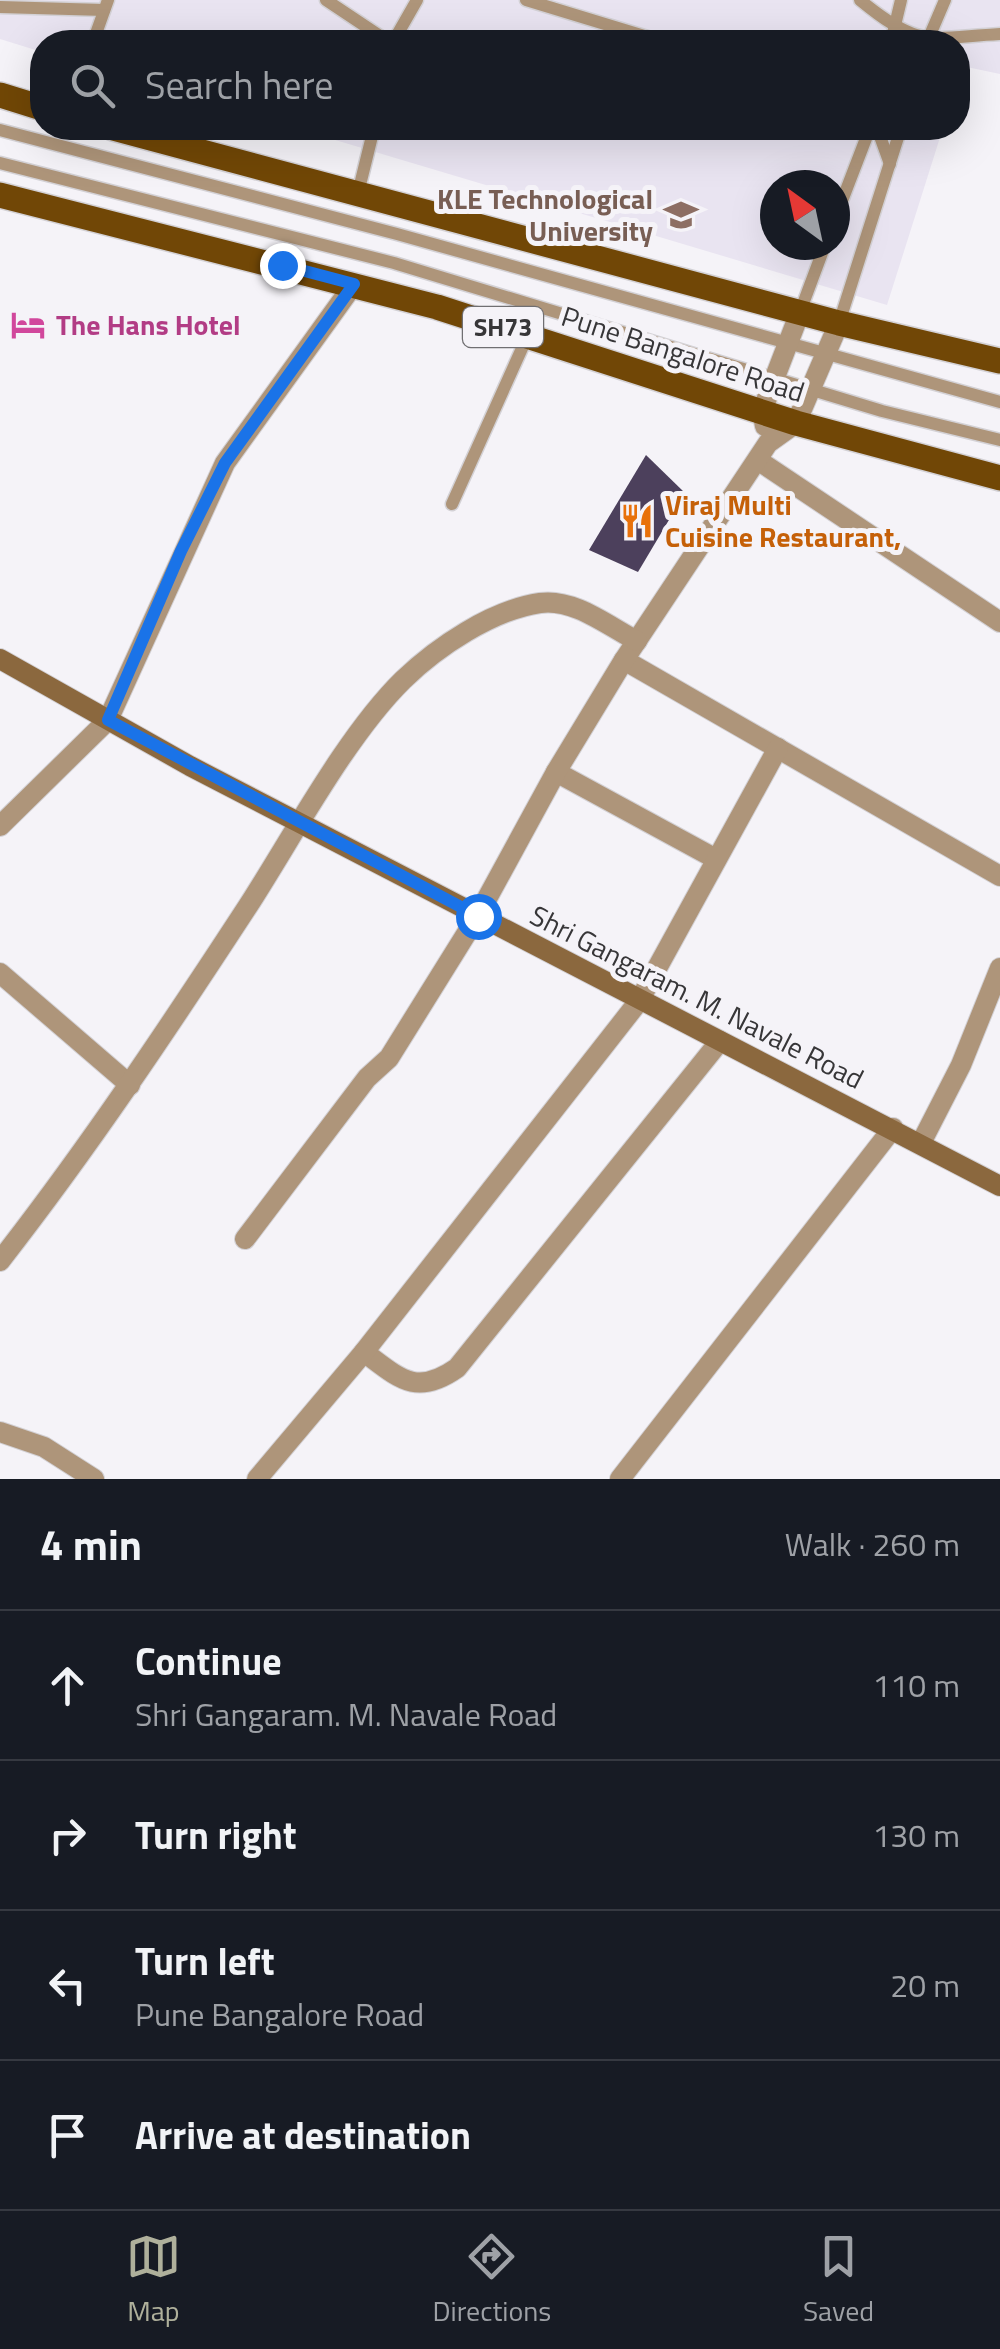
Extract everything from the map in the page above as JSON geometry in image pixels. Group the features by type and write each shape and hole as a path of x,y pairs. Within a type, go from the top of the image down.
{"main road":[{"path":"0,95 30,104"},
{"path":"159,140 839,324 1000,360"},
{"name":"Pune Bangalore Road","path":"0,195 354,284 528,335 796,423 1000,478"},
{"name":"Shri Gangaram. M. Navale Road","path":"0,659 639,1001 1000,1186"}],"street":[{"path":"0,826 108,720 181,551 225,463 354,284"},
{"path":"763,452 762,411 800,312"},
{"path":"245,1238 367,1078 389,1058 478,916 556,772 624,660 763,452 796,423 839,324"},
{"path":"763,452 1000,622"},
{"path":"0,1260 130,1085 300,822 402,682 452,642 496,617 543,602 564,603 637,641"},
{"path":"624,660 1000,876"},
{"path":"257,1479 364,1352 639,1001 778,748"},
{"path":"556,772 716,860"},
{"path":"921,1143 962,1065 1000,968"},
{"path":"0,973 130,1085"},
{"path":"364,1352 414,1384 438,1381 457,1368 720,1041"},
{"path":"620,1479 893,1128"},
{"path":"0,1432 44,1447 94,1479"}],"lane":[{"path":"326,0 372,30"},
{"path":"398,30 417,0"},
{"path":"526,0 625,30"},
{"path":"860,0 888,30"},
{"path":"894,30 900,0"},
{"path":"931,30 945,0"},
{"path":"0,7 106,5 97,30"},
{"path":"970,37 1000,34"},
{"path":"0,130 30,138"},
{"path":"38,140 345,220 1000,402"},
{"path":"358,192 371,140"},
{"path":"850,184 869,140"},
{"path":"879,140 890,164"},
{"path":"839,324 897,140"},
{"path":"0,163 394,263 810,389 1000,440"},
{"path":"800,312 819,260"},
{"path":"452,504 528,335"}],"shaded area":[{"path":"0,0 1000,0 1000,74 970,68 970,30 30,30 30,48 0,39"},
{"name":"KLE Technological University","path":"335,140 939,140 887,305"}],"building":[{"name":"Viraj Multi Cuisine Restaurant,","path":"646,455 685,493 638,572 589,550"}],"place":[{"name":"KLE Technological University","path":"681,215"},
{"name":"The Hans Hotel","path":"28,325"},
{"name":"Viraj Multi Cuisine Restaurant,","path":"637,521"}],"route":[{"path":"282,265 354,284 225,463 181,551 108,720 478,916"}]}
